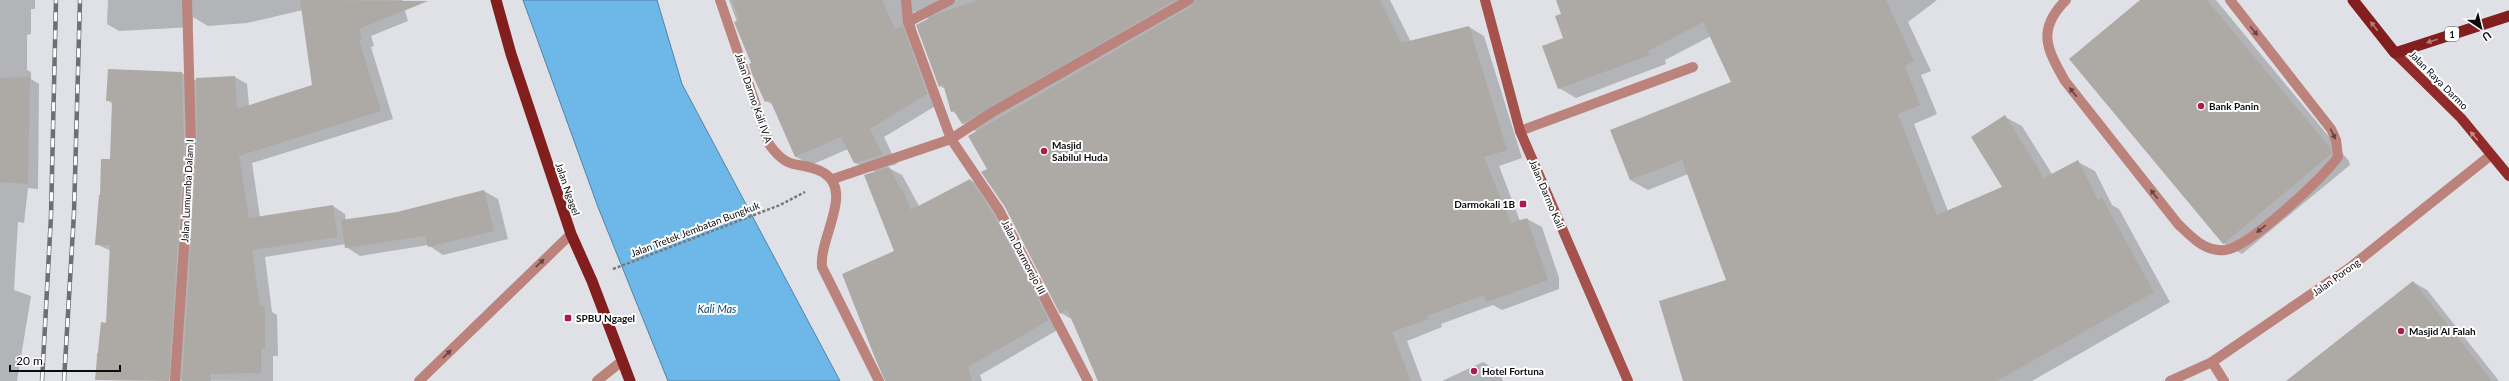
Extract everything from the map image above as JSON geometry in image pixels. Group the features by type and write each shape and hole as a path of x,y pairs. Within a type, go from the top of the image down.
{"highway":[{"name":"Jalan Ngagel","path":"496,0 511,54 571,234 630,381"},
{"name":"Jalan Raya Darmo","path":"2353,0 2395,53"},
{"name":"1","path":"2395,53 2509,16"}],"main road":[{"name":"Jalan Darmo Kali","path":"1485,0 1520,131 1628,381"},
{"name":"Jalan Raya Darmo","path":"2395,53 2461,118 2509,176"}],"street":[{"name":"Jalan Lumumba Dalam I","path":"175,381 190,143 187,0"},
{"name":"Jalan Darmo Kali IV A","path":"720,0 769,144 778,156 790,164 820,171 833,179"},
{"name":"Jalan Darmorejo III","path":"906,0 908,22 951,139 999,210 1088,381"},
{"path":"908,22 950,0"},
{"path":"879,381 822,267 820,253 837,200 833,179 951,139 991,113 1189,0"},
{"path":"2066,0 2052,18 2046,38 2051,56 2065,81 2178,224 2200,245 2225,250 2240,246 2292,203 2331,167 2338,157 2336,140 2331,129 2230,0"},
{"path":"1520,131 1693,67"},
{"name":"Jalan Porong","path":"2170,381 2212,362 2348,269 2491,155"},
{"path":"419,381 571,234"},
{"path":"598,381 622,361"},
{"path":"2212,362 2224,381"}],"path":[{"name":"Jalan Tretek Jembatan Bungkuk","path":"615,268 780,205"}],"water":[{"name":"Kali Mas","path":"523,0 657,0 682,84 840,381 668,381 598,207"}],"building":[{"path":"300,0 428,1 359,29 362,39 359,40 381,111 239,156 249,218 333,205 338,237 252,250 260,306 265,306 265,349 261,349 261,373 210,374 211,381 182,381 197,143 196,78 235,76 237,109 312,85"},
{"path":"732,0 882,0 895,29 903,26 927,94 870,129 883,155 854,163 841,137 795,157 770,100 765,102 752,74 749,64 751,63 734,22 739,20"},
{"path":"978,0 1176,0 962,124 954,111 951,112 943,84 939,87 916,25 937,14"},
{"path":"1195,0 1380,0 1401,43 1469,26 1507,150 1484,157 1511,223 1527,218 1548,280 1486,302 1484,295 1427,316 1428,319 1392,332 1411,381 1098,381 1067,309 1060,314 1005,207 981,172 987,169 968,136 1192,6"},
{"path":"1556,0 1886,0 1914,61 1905,66 1920,105 1898,114 1937,215 2002,187 1971,137 2005,115 2044,178 2078,160 2098,200 2102,198 2154,292 1997,381 1683,381 1659,301 1726,280 1682,160 1630,180 1610,130 1731,82 1703,22 1648,51 1650,55 1558,89 1542,46 1563,38 1555,16 1561,14"},
{"name":"Bank Panin","path":"2140,0 2207,0 2331,149 2331,154 2223,244 2069,59"},
{"path":"108,69 182,72 184,143 169,381 95,380 101,322 106,323 110,245 95,245 100,195 101,159 110,159 112,101 106,101"},
{"path":"30,77 28,184 0,182 0,78"},
{"path":"889,167 901,190 903,190 911,210 970,179 993,213 1049,320 968,367 972,381 885,381 842,274 894,251 864,175"},
{"path":"484,190 494,231 428,247 425,236 345,248 341,220 397,212"},
{"name":"Masjid Al Falah","path":"2413,281 2492,381 2286,381"}],"railway":[{"path":"42,381 51,216 56,0"},
{"path":"64,381 74,213 80,0"}],"place":[{"name":"Bank Panin","path":"2201,106"},
{"name":"Masjid Sabilul Huda","path":"1044,151"},
{"name":"Darmokali 1B","path":"1523,204"},
{"name":"SPBU Ngagel","path":"568,318"},
{"name":"Masjid Al Falah","path":"2401,331"},
{"name":"Hotel Fortuna","path":"1474,371"}]}
